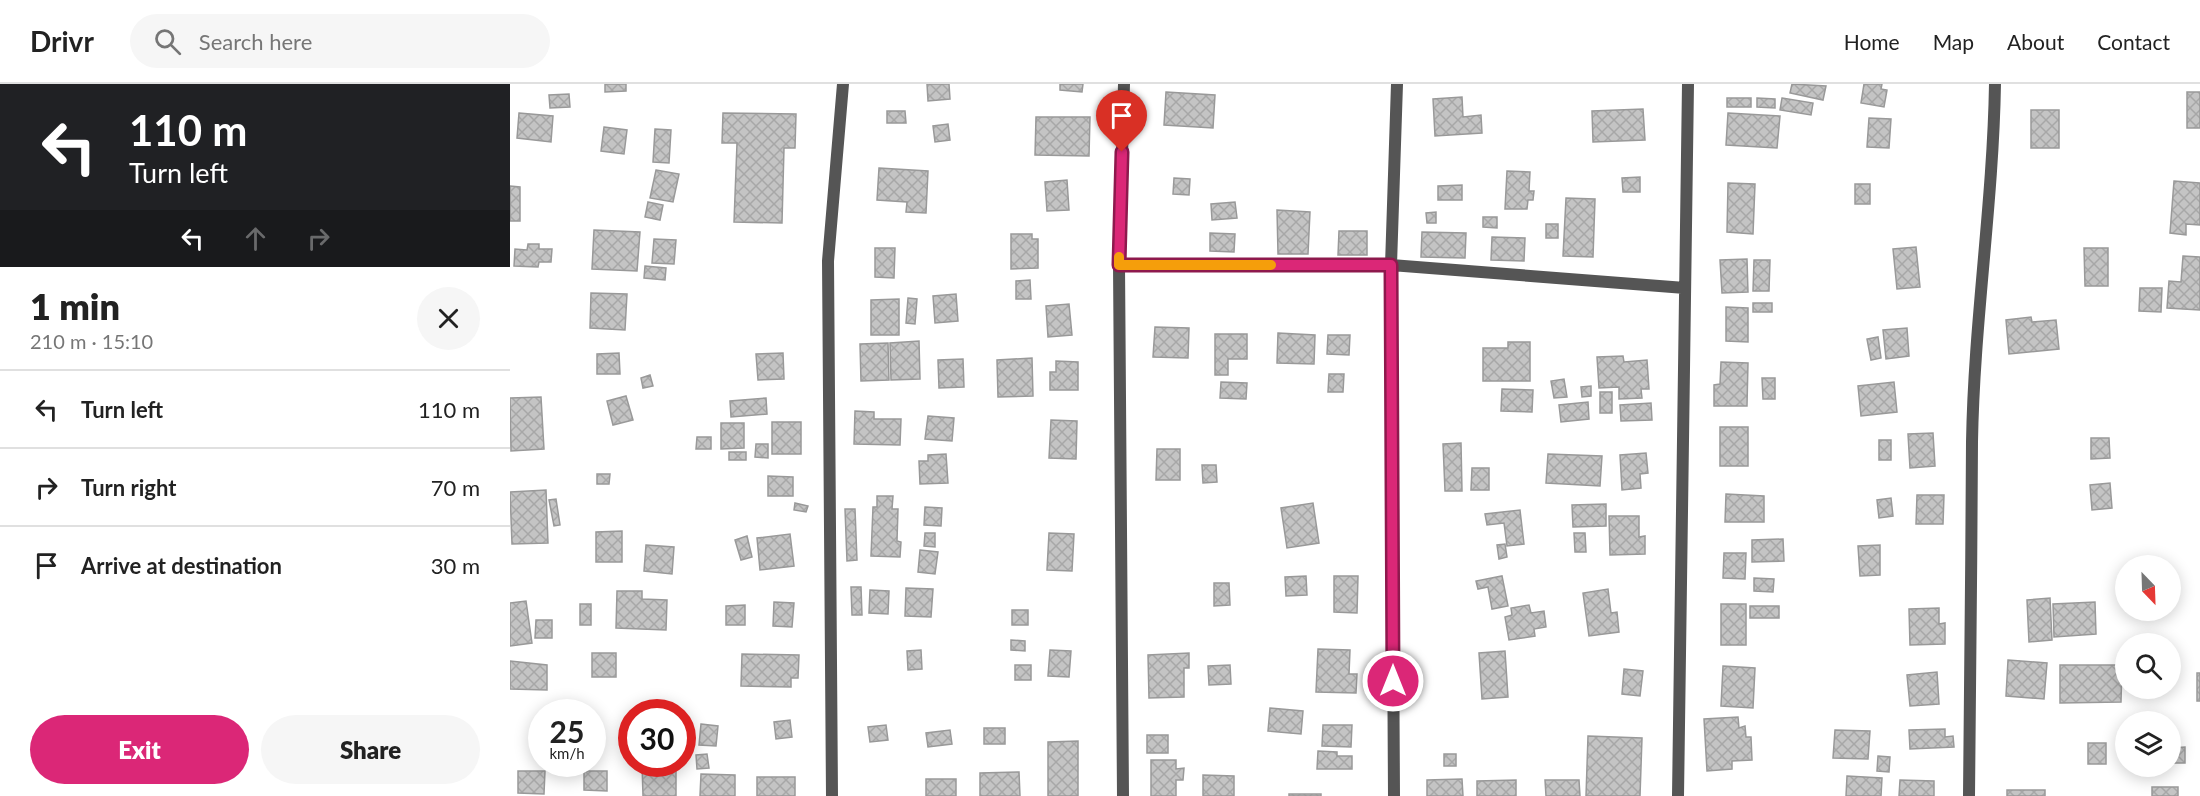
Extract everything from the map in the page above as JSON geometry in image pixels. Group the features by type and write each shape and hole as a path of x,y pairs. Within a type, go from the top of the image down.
{"street":[{"path":"832,796 828,261 843,84"},
{"path":"1123,796 1119,265 1124,84"},
{"path":"1394,796 1391,265 1397,84"},
{"path":"1678,796 1688,84"},
{"path":"1969,796 1972,444 1977,344 1994,150 1995,84"},
{"path":"1119,265 1391,265 1685,288"}],"building":[{"path":"605,84 626,84 626,91 605,92"},
{"path":"927,84 949,84 950,99 928,101"},
{"path":"1060,84 1083,84 1082,92 1060,90"},
{"path":"1792,84 1826,86 1823,100 1790,93"},
{"path":"1864,84 1882,84 1881,89 1887,90 1884,107 1861,103"},
{"path":"1166,92 1215,95 1213,128 1164,125"},
{"path":"2187,92 2200,92 2200,128 2187,128"},
{"path":"569,94 570,107 550,108 549,95"},
{"path":"1462,97 1463,117 1481,115 1482,133 1435,136 1433,99"},
{"path":"1727,98 1751,98 1751,107 1727,107"},
{"path":"1757,98 1775,99 1775,108 1757,107"},
{"path":"1782,98 1813,103 1811,115 1780,110"},
{"path":"1643,109 1645,140 1593,142 1592,111"},
{"path":"2031,110 2059,110 2059,148 2031,148"},
{"path":"887,111 905,111 906,123 887,123"},
{"path":"519,113 553,116 551,142 517,138"},
{"path":"723,113 796,114 795,148 784,148 782,223 734,222 737,143 722,143"},
{"path":"1728,113 1780,116 1777,148 1726,145"},
{"path":"1036,117 1090,117 1089,156 1035,155"},
{"path":"1869,118 1891,119 1889,148 1867,147"},
{"path":"948,124 950,140 935,142 933,126"},
{"path":"604,127 627,130 624,154 601,151"},
{"path":"655,129 671,130 669,163 653,162"},
{"path":"879,168 928,171 926,213 906,212 907,202 877,200"},
{"path":"656,170 679,174 673,202 650,198"},
{"path":"1507,171 1530,172 1529,191 1534,191 1533,200 1528,200 1527,209 1505,209"},
{"path":"1640,177 1640,192 1623,192 1622,178"},
{"path":"1174,178 1190,179 1189,195 1173,194"},
{"path":"1067,180 1069,210 1047,211 1045,182"},
{"path":"2174,181 2200,183 2200,225 2186,224 2186,235 2170,233"},
{"path":"1728,183 1755,184 1753,234 1727,232"},
{"path":"1855,184 1870,184 1870,204 1855,204"},
{"path":"1462,185 1462,200 1438,200 1438,186"},
{"path":"510,186 520,187 520,221 510,221"},
{"path":"1566,198 1595,199 1593,257 1563,256"},
{"path":"648,202 663,205 660,220 645,217"},
{"path":"1235,202 1237,218 1212,220 1211,204"},
{"path":"1277,210 1310,212 1308,254 1278,254"},
{"path":"1436,212 1436,223 1427,223 1426,213"},
{"path":"1483,217 1497,217 1497,228 1483,227"},
{"path":"1546,224 1558,224 1558,238 1546,238"},
{"path":"594,230 640,232 637,271 592,269"},
{"path":"1339,231 1367,231 1367,255 1338,255"},
{"path":"1422,232 1466,233 1465,258 1421,257"},
{"path":"1210,233 1235,234 1234,252 1210,251"},
{"path":"1011,234 1032,234 1032,239 1038,239 1038,268 1011,269"},
{"path":"1492,237 1525,238 1524,261 1491,260"},
{"path":"654,239 676,240 674,264 652,263"},
{"path":"528,244 539,244 539,249 552,249 551,262 539,262 538,267 514,266 515,249 527,250"},
{"path":"1916,247 1920,287 1897,289 1893,249"},
{"path":"875,248 895,248 894,278 875,277"},
{"path":"2084,248 2108,248 2108,286 2085,286"},
{"path":"2183,256 2200,257 2200,310 2167,308 2169,281 2181,282"},
{"path":"1747,259 1748,292 1722,293 1720,260"},
{"path":"1754,260 1770,260 1769,291 1753,291"},
{"path":"645,266 666,268 665,280 644,278"},
{"path":"1030,280 1031,299 1016,299 1016,281"},
{"path":"2140,288 2162,288 2161,312 2139,311"},
{"path":"591,293 627,294 625,330 590,328"},
{"path":"956,294 958,321 935,323 933,296"},
{"path":"908,298 917,299 915,324 906,323"},
{"path":"899,299 899,335 871,335 871,300"},
{"path":"1753,303 1772,303 1772,312 1753,312"},
{"path":"1069,304 1072,335 1048,337 1046,306"},
{"path":"1726,307 1748,308 1748,342 1726,341"},
{"path":"2031,317 2032,322 2056,320 2059,349 2009,354 2006,320"},
{"path":"1155,327 1189,328 1188,358 1153,357"},
{"path":"1907,328 1909,356 1886,359 1883,330"},
{"path":"1278,333 1315,335 1314,364 1277,363"},
{"path":"1215,334 1247,334 1247,359 1228,359 1228,375 1215,375"},
{"path":"1328,335 1350,335 1349,355 1327,354"},
{"path":"1878,337 1881,358 1871,360 1867,339"},
{"path":"919,341 920,379 891,380 890,343"},
{"path":"1508,342 1530,342 1530,381 1483,381 1483,348 1508,348"},
{"path":"888,343 889,380 861,381 860,344"},
{"path":"619,353 620,374 597,374 597,354"},
{"path":"783,353 784,379 758,380 756,354"},
{"path":"1623,356 1624,362 1647,360 1649,389 1641,389 1642,398 1619,399 1619,387 1599,388 1597,357"},
{"path":"1032,358 1033,396 998,397 997,360"},
{"path":"963,359 964,387 939,388 938,360"},
{"path":"1056,361 1078,362 1078,390 1050,390 1050,372 1056,372"},
{"path":"1721,362 1748,363 1747,406 1714,406 1714,385 1720,384"},
{"path":"1329,374 1344,374 1343,392 1328,392"},
{"path":"650,375 653,386 643,388 641,378"},
{"path":"1762,378 1775,378 1775,399 1763,399"},
{"path":"1564,379 1567,397 1554,398 1551,381"},
{"path":"1221,382 1247,383 1246,399 1220,398"},
{"path":"1894,382 1897,412 1861,416 1858,386"},
{"path":"1591,386 1591,396 1582,397 1581,387"},
{"path":"1502,389 1533,390 1532,412 1501,411"},
{"path":"1600,392 1612,392 1612,413 1600,413"},
{"path":"626,396 633,420 613,425 607,401"},
{"path":"541,397 544,449 511,451 510,398"},
{"path":"766,398 767,414 731,417 730,401"},
{"path":"1588,402 1589,419 1561,422 1559,405"},
{"path":"1651,403 1652,420 1621,421 1620,405"},
{"path":"855,411 874,412 874,419 901,419 900,445 854,444"},
{"path":"928,416 954,418 952,441 925,439"},
{"path":"1051,420 1077,421 1076,459 1049,458"},
{"path":"772,422 801,422 801,454 772,454"},
{"path":"721,423 744,423 744,448 721,449"},
{"path":"1720,427 1748,427 1748,466 1720,466"},
{"path":"1933,433 1935,466 1910,468 1908,434"},
{"path":"697,437 711,437 711,449 696,449"},
{"path":"2091,438 2109,438 2110,458 2091,459"},
{"path":"1879,440 1891,440 1891,460 1879,460"},
{"path":"1461,443 1462,491 1445,491 1443,444"},
{"path":"756,444 768,444 768,458 755,457"},
{"path":"1157,449 1180,449 1180,480 1156,480"},
{"path":"729,452 746,452 746,460 729,460"},
{"path":"1646,453 1648,473 1640,474 1641,488 1622,490 1620,455"},
{"path":"946,454 948,483 920,484 919,461 928,461 928,455"},
{"path":"1548,454 1602,456 1600,486 1546,483"},
{"path":"1202,465 1216,465 1217,482 1203,483"},
{"path":"1472,468 1489,468 1489,490 1471,490"},
{"path":"597,474 610,474 609,484 597,484"},
{"path":"768,476 793,477 793,496 768,496"},
{"path":"2110,483 2112,508 2092,510 2090,485"},
{"path":"546,490 548,543 512,544 510,492"},
{"path":"1726,494 1764,496 1764,522 1725,522"},
{"path":"1917,495 1944,495 1943,524 1916,524"},
{"path":"877,496 893,496 892,509 898,509 897,541 901,542 900,557 871,556 873,507 877,507"},
{"path":"1891,498 1893,516 1879,518 1877,500"},
{"path":"556,499 560,525 554,526 549,500"},
{"path":"795,503 808,506 806,512 794,510"},
{"path":"1313,503 1319,543 1287,548 1281,508"},
{"path":"1606,504 1606,526 1573,527 1572,505"},
{"path":"925,507 942,508 941,526 924,525"},
{"path":"845,509 855,509 857,560 847,561"},
{"path":"1520,510 1524,544 1507,546 1504,523 1487,525 1485,514"},
{"path":"1609,516 1639,516 1639,537 1645,536 1645,554 1610,555"},
{"path":"622,531 622,562 596,562 596,532"},
{"path":"925,533 935,533 935,547 924,546"},
{"path":"1049,533 1074,534 1072,571 1047,570"},
{"path":"1574,533 1585,533 1586,552 1575,552"},
{"path":"790,534 794,566 760,570 757,538"},
{"path":"747,536 752,557 741,560 735,540"},
{"path":"1783,539 1784,561 1752,562 1752,540"},
{"path":"1505,544 1507,557 1499,559 1497,545"},
{"path":"646,545 674,547 672,574 644,571"},
{"path":"1880,545 1880,575 1860,576 1858,546"},
{"path":"920,550 938,552 935,574 918,572"},
{"path":"1724,553 1746,553 1745,579 1723,578"},
{"path":"1306,576 1307,595 1286,596 1285,577"},
{"path":"1334,576 1358,576 1357,613 1334,612"},
{"path":"1502,576 1508,606 1492,609 1488,587 1478,589 1476,581"},
{"path":"1754,578 1774,579 1773,592 1754,591"},
{"path":"1214,583 1229,583 1230,605 1214,606"},
{"path":"851,587 861,587 862,615 852,615"},
{"path":"906,588 933,589 931,617 905,616"},
{"path":"1608,589 1611,613 1617,612 1619,632 1589,636 1583,593"},
{"path":"870,590 889,591 888,614 869,613"},
{"path":"617,591 642,591 642,599 667,600 666,630 616,628"},
{"path":"2050,598 2052,640 2029,642 2027,600"},
{"path":"526,601 532,643 510,646 510,603"},
{"path":"774,602 794,603 792,627 773,626"},
{"path":"2095,602 2096,634 2054,637 2053,604"},
{"path":"580,604 591,604 591,625 580,625"},
{"path":"1721,604 1746,604 1746,645 1721,645"},
{"path":"745,605 745,625 726,625 726,606"},
{"path":"1529,605 1531,613 1544,611 1546,627 1534,629 1535,636 1509,640 1505,617 1512,615 1511,608"},
{"path":"1750,606 1779,606 1779,618 1750,618"},
{"path":"1939,608 1939,624 1945,623 1945,644 1910,645 1909,609"},
{"path":"1012,610 1028,610 1028,625 1012,625"},
{"path":"536,620 552,620 552,638 535,638"},
{"path":"1011,640 1025,641 1025,651 1011,650"},
{"path":"1318,649 1350,650 1349,674 1357,674 1356,693 1316,692"},
{"path":"921,650 922,669 908,670 907,651"},
{"path":"1050,650 1071,651 1069,677 1048,676"},
{"path":"1505,651 1508,697 1482,699 1479,653"},
{"path":"592,653 616,653 616,677 592,677"},
{"path":"1189,653 1189,668 1184,668 1184,697 1149,698 1148,655"},
{"path":"742,654 799,655 798,678 791,678 791,687 741,686"},
{"path":"2008,660 2047,663 2044,699 2006,696"},
{"path":"510,661 547,665 547,690 510,689"},
{"path":"1015,665 1031,665 1031,680 1015,680"},
{"path":"1230,665 1231,684 1209,685 1208,666"},
{"path":"2060,665 2115,665 2115,699 2121,699 2121,702 2060,703"},
{"path":"1723,666 1755,668 1753,708 1721,706"},
{"path":"1624,669 1643,671 1640,696 1622,694"},
{"path":"1937,672 1939,704 1910,706 1907,675"},
{"path":"2197,673 2200,673 2200,701 2197,701"},
{"path":"1270,708 1303,711 1301,734 1268,731"},
{"path":"1738,717 1739,728 1745,726 1746,737 1751,737 1752,760 1732,761 1732,769 1707,771 1704,719"},
{"path":"790,720 792,737 776,739 774,722"},
{"path":"701,724 718,726 716,746 699,745"},
{"path":"886,725 888,740 870,742 868,727"},
{"path":"1323,725 1352,725 1351,747 1322,746"},
{"path":"984,728 1005,728 1005,744 984,744"},
{"path":"1945,729 1945,737 1953,736 1954,747 1910,749 1909,730"},
{"path":"950,730 952,744 928,747 926,733"},
{"path":"1835,730 1870,731 1868,759 1833,758"},
{"path":"1147,735 1168,735 1168,753 1147,753"},
{"path":"1588,736 1642,738 1640,796 1586,796"},
{"path":"1078,741 1078,796 1048,796 1048,742"},
{"path":"2088,743 2106,743 2106,764 2088,764"},
{"path":"2181,747 2185,747 2185,763 2181,763"},
{"path":"1318,751 1337,752 1337,756 1352,756 1352,769 1317,769"},
{"path":"707,754 709,768 697,769 696,755"},
{"path":"1444,754 1456,754 1456,766 1444,766"},
{"path":"1878,756 1890,757 1889,772 1877,771"},
{"path":"1151,760 1176,760 1176,769 1184,768 1183,780 1176,780 1176,796 1151,796"},
{"path":"518,771 528,771 528,777 545,777 544,794 518,793"},
{"path":"607,771 607,791 584,790 584,777 606,777"},
{"path":"1019,772 1020,796 980,796 980,773"},
{"path":"701,774 735,775 735,796 700,796"},
{"path":"1203,775 1234,776 1234,796 1203,796"},
{"path":"1847,776 1882,778 1881,796 1846,796"},
{"path":"642,777 676,777 676,796 643,796"},
{"path":"757,777 795,777 795,796 757,796"},
{"path":"926,779 956,779 956,796 926,796"},
{"path":"1462,779 1463,796 1427,796 1427,780"},
{"path":"1516,780 1516,796 1477,796 1477,781"},
{"path":"1545,780 1579,780 1580,796 1546,796"},
{"path":"1900,780 1934,781 1934,796 1899,796"},
{"path":"2152,787 2178,787 2178,796 2152,796"},
{"path":"2007,790 2045,790 2045,796 2007,796"},
{"path":"1289,794 1321,794 1321,796 1289,796"}],"slow traffic":[{"path":"1119,257 1119,265 1271,265"}],"route":[{"path":"1122,152 1119,265 1391,265 1393,681"}]}
